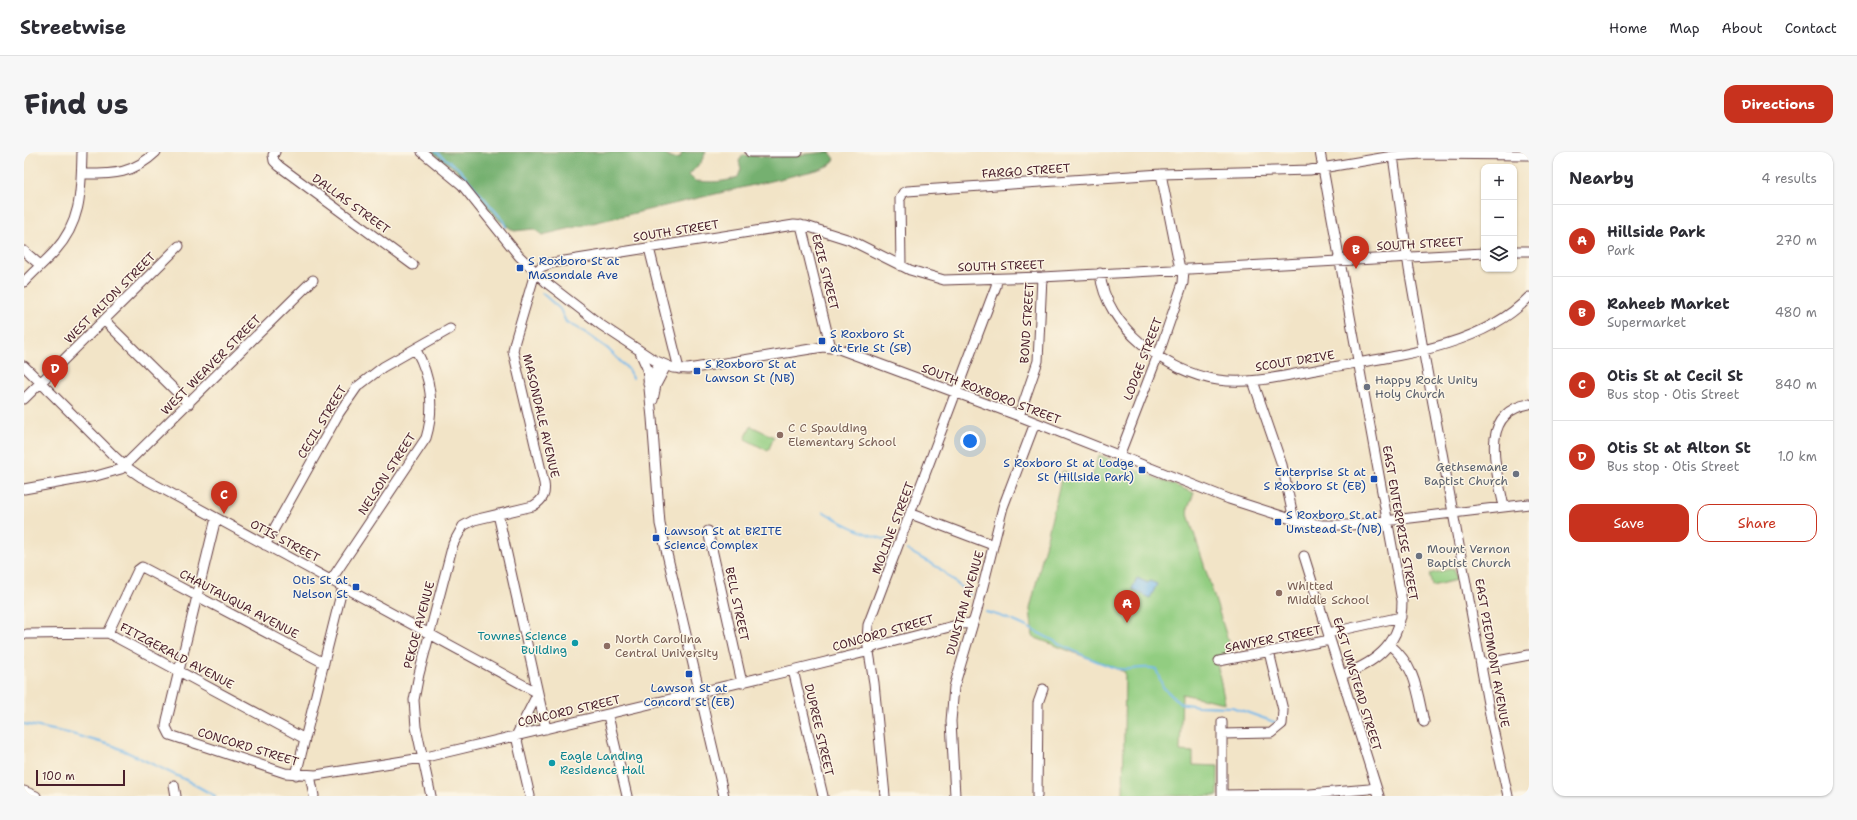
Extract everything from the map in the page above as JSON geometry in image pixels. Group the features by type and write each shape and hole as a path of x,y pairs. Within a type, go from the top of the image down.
{"street":[{"path":"24,282 62,242 75,217 82,189 82,152"},
{"path":"82,174 106,174 130,170 142,164 156,152"},
{"name":"SOUTH ROXBORO STREET","path":"422,152 462,186 519,256 536,273 594,320 663,364 679,369 831,348 848,351 1019,416 1229,500 1294,520 1336,525 1389,521 1529,504"},
{"path":"750,152 798,152"},
{"name":"EAST ENTERPRISE STREET","path":"1320,152 1402,592 1401,617 1394,637 1389,644 1372,662 1342,675"},
{"name":"FARGO STREET","path":"901,266 900,199 903,193 907,191 1161,174 1323,169 1393,156 1450,154 1529,156"},
{"name":"EAST PIEDMONT AVENUE","path":"1393,156 1407,257 1423,349 1508,796"},
{"name":"DALLAS STREET","path":"275,157 413,265"},
{"path":"1161,174 1182,269"},
{"name":"SOUTH STREET","path":"536,273 541,267 552,262 784,226 802,225 854,241 901,266 944,280 1042,277 1481,253"},
{"name":"ERIE STREET","path":"802,225 831,348"},
{"name":"WEST ALTON STREET","path":"24,399 179,246"},
{"path":"649,248 679,369"},
{"path":"24,251 40,265"},
{"path":"1517,251 1529,251"},
{"name":"LODGE STREET","path":"1118,456 1183,283 1182,269"},
{"name":"MASONDALE AVENUE","path":"524,508 539,502 545,494 513,351 514,341 536,273"},
{"name":"SCOUT DRIVE","path":"1100,273 1108,302 1123,325 1137,340 1157,355 1199,376 1225,381 1253,381 1360,362 1449,343 1498,322 1514,312 1529,297"},
{"name":"BOND STREET","path":"1019,416 1038,361 1042,277"},
{"name":"MOLINE STREET","path":"885,796 874,683 867,632 868,625 957,393 996,286 997,278"},
{"name":"WEST WEAVER STREET","path":"125,466 313,280"},
{"path":"104,320 189,404"},
{"name":"CECIL STREET","path":"266,545 349,397 357,387 372,374 450,329"},
{"name":"NELSON STREET","path":"331,580 426,438 431,421 432,402 424,369 416,350"},
{"path":"639,350 647,368 660,524 724,796"},
{"path":"648,384 663,364"},
{"path":"652,418 655,387 663,364"},
{"name":"OTIS STREET","path":"24,366 125,466 216,518 538,693"},
{"path":"1253,381 1282,465 1294,520"},
{"path":"1504,507 1494,441 1497,430 1511,409 1529,404"},
{"name":"DUNSTAN AVENUE","path":"955,796 951,720 953,697 958,672 973,623 1009,490 1035,423"},
{"path":"24,489 118,471 125,466"},
{"name":"PEKOE AVENUE","path":"432,796 422,758 415,720 414,700 429,634 456,537 468,523 524,508"},
{"path":"498,514 546,729"},
{"path":"911,514 993,545"},
{"path":"179,671 216,518"},
{"name":"BELL STREET","path":"708,531 742,683"},
{"name":"EAST UMSTEAD STREET","path":"1304,556 1379,796"},
{"name":"CHAUTAUQUA AVENUE","path":"108,633 138,570 142,567 324,663"},
{"path":"296,775 343,586"},
{"name":"SAWYER STREET","path":"1219,662 1269,652 1401,617"},
{"name":"CONCORD STREET","path":"179,671 166,727 170,735 285,773 310,775 422,758 742,683 869,650 883,644 961,624 973,623"},
{"name":"FITZGERALD AVENUE","path":"27,634 108,633 305,739"},
{"path":"1389,644 1399,653 1411,670 1424,722"},
{"path":"1222,734 1271,733 1280,727 1283,722 1282,710 1269,652"},
{"path":"1482,664 1529,655"},
{"name":"DUPREE STREET","path":"793,670 822,796"},
{"path":"1037,796 1038,703 1043,689"},
{"path":"530,796 516,736 538,693"},
{"path":"609,720 627,796"},
{"path":"1222,722 1222,795 1310,794 1369,789 1376,787"},
{"path":"310,775 314,796"},
{"path":"174,785 176,796"},
{"path":"24,790 36,796"}],"green space":[{"path":"432,152 664,152 671,158 680,158 682,152 706,152 701,162 689,175 695,181 712,182 738,177 741,169 739,161 743,155 769,157 830,152 835,159 830,165 817,170 542,235 534,229 514,231 499,220 455,169"},
{"path":"751,426 774,437 768,451 745,439"},
{"path":"1099,455 1194,493 1187,511 1232,653 1216,658 1225,703 1182,694 1180,751 1193,752 1193,765 1218,766 1218,796 1123,796 1125,672 1033,637 1030,609 1063,471 1090,483"},
{"path":"1454,568 1456,580 1432,586 1429,574"},
{"path":"535,706 540,723 529,727 528,723"}],"water":[{"path":"1137,578 1148,583 1150,581 1157,584 1150,598 1132,589"}],"waterway":[{"path":"436,152 458,168 502,219 506,227"},
{"path":"542,293 560,309 566,322 583,331 607,348 627,368 633,378"},
{"path":"824,512 857,530 892,541"},
{"path":"907,550 939,568 970,595"},
{"path":"986,612 1001,616 1029,628 1071,650 1114,668 1156,669 1163,687 1179,703 1198,706 1232,707 1277,723"},
{"path":"24,724 68,733 114,746 186,780 215,796"}],"place":[{"name":"S Roxboro St at Masondale Ave","path":"520,268"},
{"name":"Raheeb Market","path":"1356,269"},
{"name":"S Roxboro St at Erie St (SB)","path":"822,341"},
{"name":"S Roxboro St at Lawson St (NB)","path":"697,371"},
{"name":"Happy Rock Unity Holy Church","path":"1367,387"},
{"name":"Otis St at Alton St","path":"55,388"},
{"name":"C C Spaulding Elementary School","path":"780,435"},
{"name":"S Roxboro St at Lodge St (Hillside Park)","path":"1142,470"},
{"name":"Gethsemane Baptist Church","path":"1516,474"},
{"name":"Enterprise St at S Roxboro St (EB)","path":"1374,479"},
{"name":"Otis St at Cecil St","path":"224,514"},
{"name":"S Roxboro St at Umstead St (NB)","path":"1278,522"},
{"name":"Lawson St at BRITE Science Complex","path":"656,538"},
{"name":"Mount Vernon Baptist Church","path":"1419,556"},
{"name":"Otis St at Nelson St","path":"356,587"},
{"name":"Whitted Middle School","path":"1279,593"},
{"name":"Hillside Park","path":"1127,623"},
{"name":"Townes Science Building","path":"575,643"},
{"name":"North Carolina Central University","path":"607,646"},
{"name":"Lawson St at Concord St (EB)","path":"689,674"},
{"name":"Eagle Landing Residence Hall","path":"552,763"}]}
